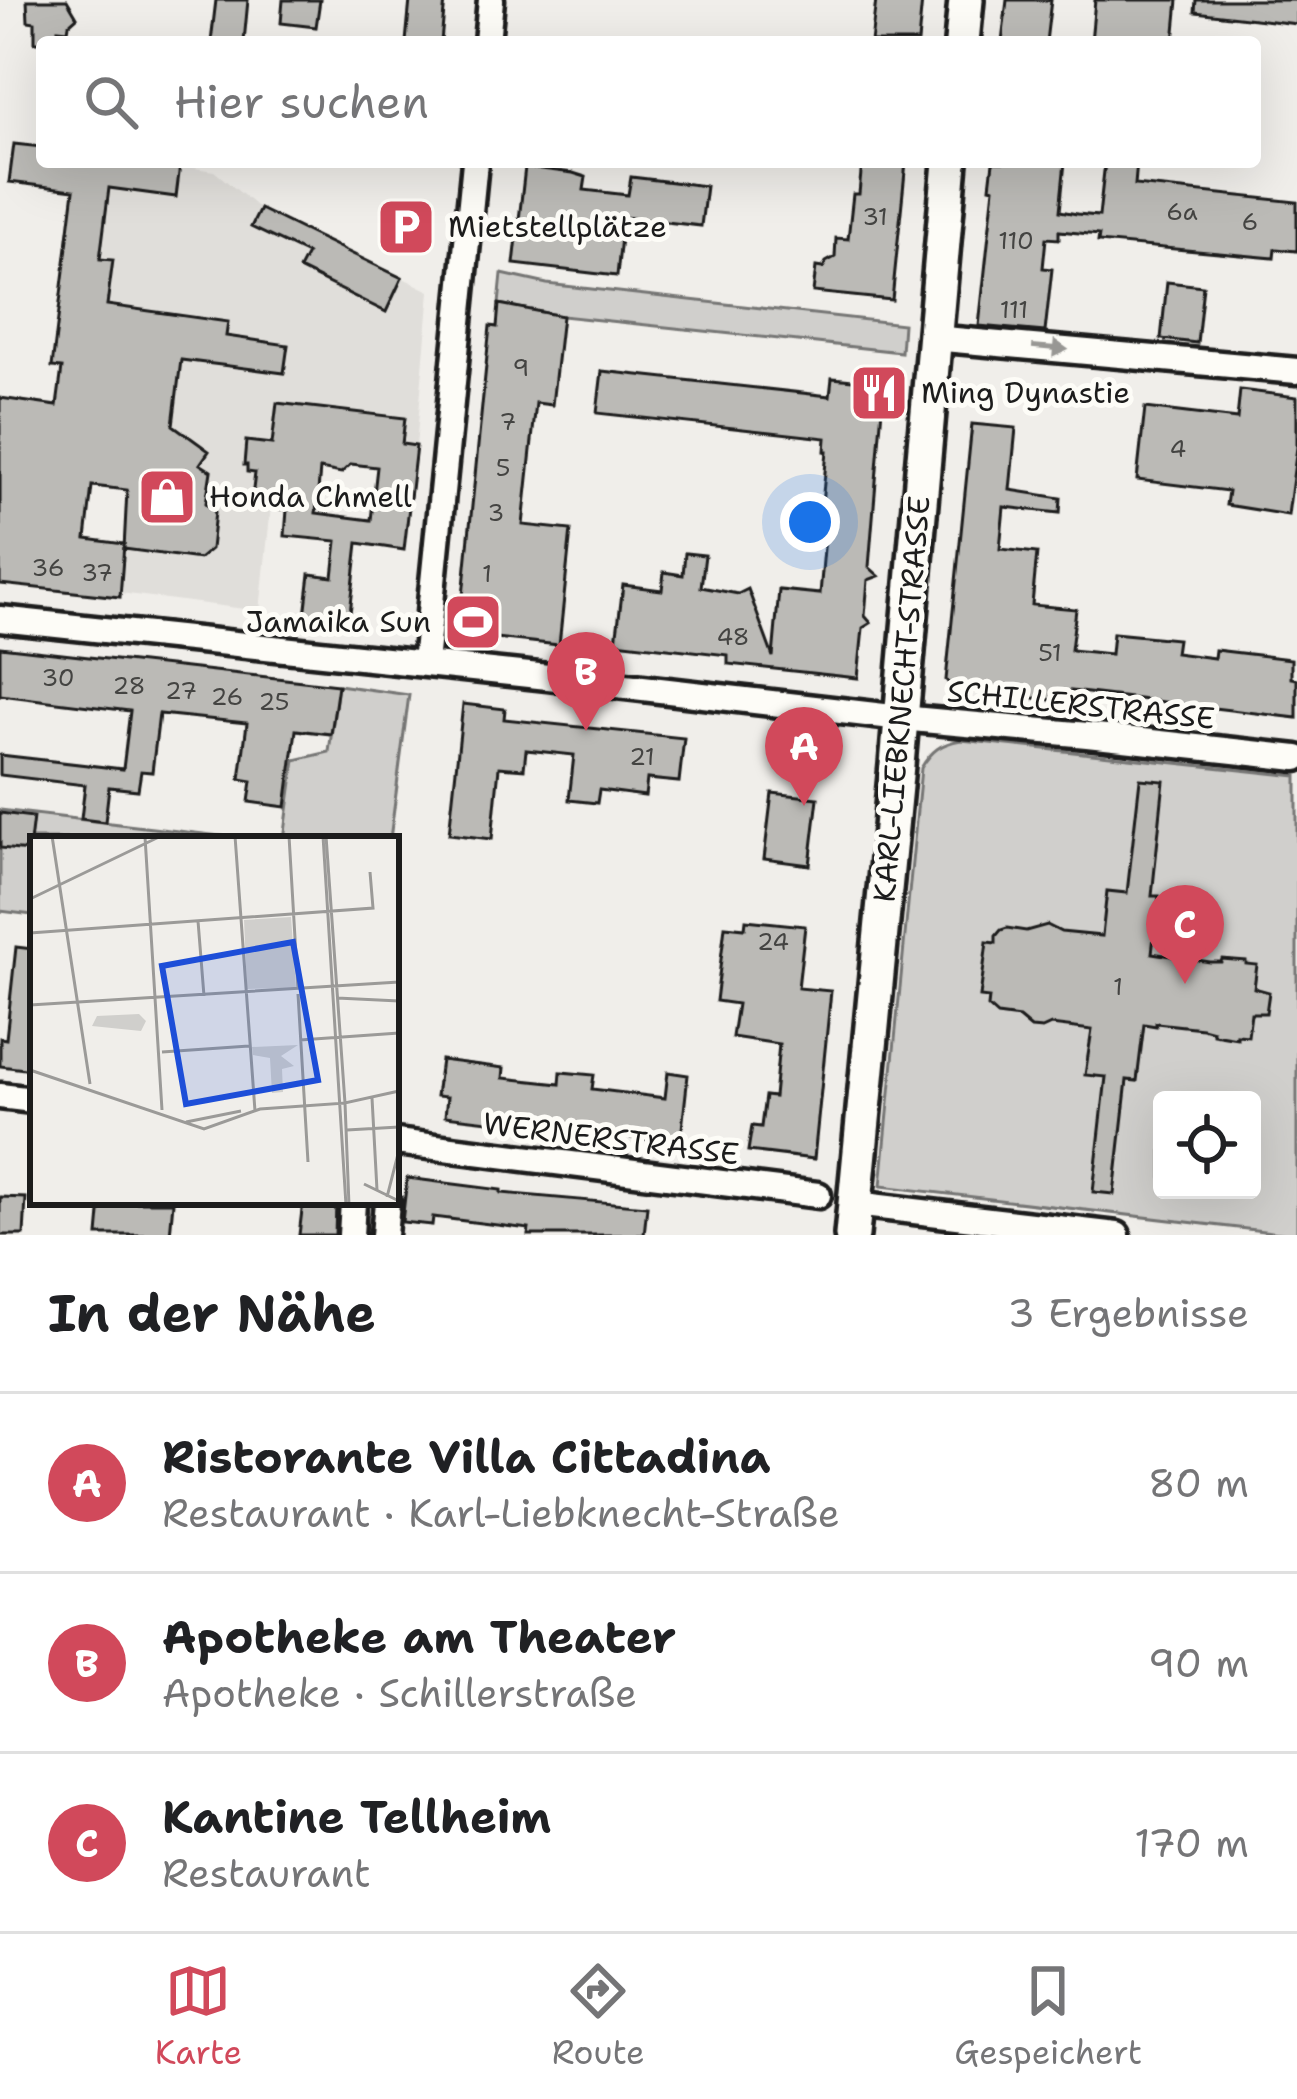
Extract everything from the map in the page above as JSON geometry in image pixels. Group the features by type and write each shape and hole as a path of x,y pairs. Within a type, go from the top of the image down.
{"main road":[{"path":"963,36 966,0"},
{"name":"KARL-LIEBKNECHT-STRASSE","path":"853,1220 949,168"}],"street":[{"path":"488,36 491,0"},
{"path":"424,664 475,168"},
{"path":"933,338 1297,371"},
{"name":"SCHILLERSTRASSE","path":"0,619 1297,758"},
{"path":"0,1096 30,1100"},
{"name":"WERNERSTRASSE","path":"399,1142 818,1195"},
{"path":"351,1235 353,1205"},
{"path":"384,1235 387,1205"},
{"path":"853,1220 1117,1235"}],"shaded area":[{"path":"80,168 214,171 260,209 430,291 416,446 279,430 260,611 120,593 126,491 80,484 57,406 61,371 51,369"},
{"path":"502,274 547,284 903,324 901,352 562,316 499,304"},
{"path":"338,685 409,695 390,836 284,836 295,760 329,752"},
{"path":"961,740 1297,776 1297,1235 881,1186 921,768 937,749"},
{"path":"0,810 221,836 30,836 30,915 0,911"}],"building":[{"path":"27,0 67,0 77,17 68,30 58,29 58,36 36,36 36,42 35,22 28,21"},
{"path":"216,0 248,0 245,36 212,36"},
{"path":"283,0 320,0 316,27 281,23"},
{"path":"410,0 445,0 442,36 407,36"},
{"path":"876,0 922,0 919,36 872,36"},
{"path":"1007,0 1051,0 1047,36 1003,36"},
{"path":"1095,0 1178,0 1175,36 1092,36"},
{"path":"1196,0 1297,0 1297,24 1195,12"},
{"path":"14,144 36,146 36,168 180,168 176,197 109,188 100,259 113,260 107,305 228,322 226,336 288,345 284,373 181,360 173,425 209,451 200,464 211,471 206,503 215,512 211,549 199,559 124,549 127,490 92,486 86,539 124,544 120,597 0,584 0,398 57,406 62,368 52,367 74,190 9,182"},
{"path":"525,168 573,173 586,177 584,190 628,195 631,177 706,186 701,226 623,217 617,276 514,264"},
{"path":"861,168 905,168 892,300 813,292 816,267 823,268 835,257 836,238 848,239 853,194 859,194"},
{"path":"992,168 1064,168 1060,211 1099,216 1104,168 1136,168 1135,185 1297,202 1297,251 1275,249 1274,258 1098,242 1099,235 1059,231 1059,239 1046,238 1043,268 1052,269 1045,332 979,326 994,188 990,187"},
{"path":"260,209 402,278 386,312 299,269 307,254 251,227"},
{"path":"1167,282 1203,286 1197,343 1161,339"},
{"path":"499,304 562,316 552,405 536,403 523,525 571,530 559,645 468,635 460,626 490,326 497,327"},
{"path":"602,371 830,396 832,378 884,383 869,567 879,576 868,580 865,616 871,623 863,628 858,678 728,664 728,655 616,642 623,585 662,590 664,572 683,575 685,553 705,555 701,587 738,594 748,589 773,657 779,590 820,594 827,451 826,438 597,413"},
{"path":"1240,390 1297,397 1297,447 1288,515 1226,505 1228,491 1137,480 1145,408 1237,419"},
{"path":"277,403 405,418 402,444 416,446 404,550 358,543 349,622 305,616 310,574 333,577 337,541 285,536 287,510 251,506 255,473 247,472 244,465 246,441 272,444","holes":["351,464 377,467 371,520 316,513 320,469 341,473"]},
{"path":"972,424 1016,428 1010,490 1061,498 1060,513 1004,507 1000,549 1037,553 1032,605 1076,609 1071,650 1111,654 1113,633 1177,639 1175,653 1214,658 1215,650 1291,659 1291,678 1297,679 1297,718 1071,691 1069,702 954,689 946,680"},
{"path":"0,647 338,685 331,734 296,730 286,807 249,802 252,781 240,779 247,723 159,714 152,772 141,771 138,790 109,787 105,822 81,819 85,785 0,775 0,755 123,769 130,711 0,695"},
{"path":"463,704 505,709 504,719 684,738 679,782 647,779 645,796 599,790 597,803 569,800 574,755 526,750 524,769 499,767 492,839 449,834"},
{"path":"1140,779 1164,781 1152,896 1159,896 1152,953 1210,962 1246,961 1257,965 1254,988 1269,992 1266,1013 1251,1013 1248,1036 1144,1024 1137,1081 1127,1080 1114,1194 1093,1192 1106,1077 1085,1075 1092,1030 1051,1025 1031,1028 1019,1018 997,1015 988,1007 989,998 980,997 987,942 996,943 1001,930 1026,931 1047,925 1061,932 1102,936 1107,891 1127,893"},
{"path":"772,793 818,798 810,865 764,859"},
{"path":"0,813 33,817 29,851 0,848"},
{"path":"746,920 805,926 798,988 831,991 814,1159 748,1151 752,1126 761,1127 765,1096 774,1097 779,1044 732,1037 737,1004 716,1001 725,926 745,928"},
{"path":"16,947 30,949 30,1070 0,1066 0,1038 6,1039"},
{"path":"441,1060 504,1068 503,1078 560,1084 561,1072 594,1075 592,1089 665,1098 668,1072 688,1075 681,1138 661,1136 660,1141 445,1116 447,1097 436,1096"},
{"path":"407,1178 501,1193 647,1206 644,1235 528,1235 529,1229 433,1217 432,1225 402,1222"},
{"path":"0,1197 26,1198 24,1235 0,1235"},
{"path":"101,1205 173,1205 170,1235 98,1235"},
{"path":"303,1205 336,1205 335,1235 299,1235"}],"place":[{"name":"Mietstellplätze","path":"406,227"},
{"name":"Ming Dynastie","path":"879,393"},
{"name":"Honda Chmell","path":"167,497"},
{"name":"Jamaika Sun","path":"473,622"},
{"name":"Apotheke am Theater","path":"586,731"},
{"name":"Ristorante Villa Cittadina","path":"804,806"},
{"name":"Kantine Tellheim","path":"1185,984"}]}
